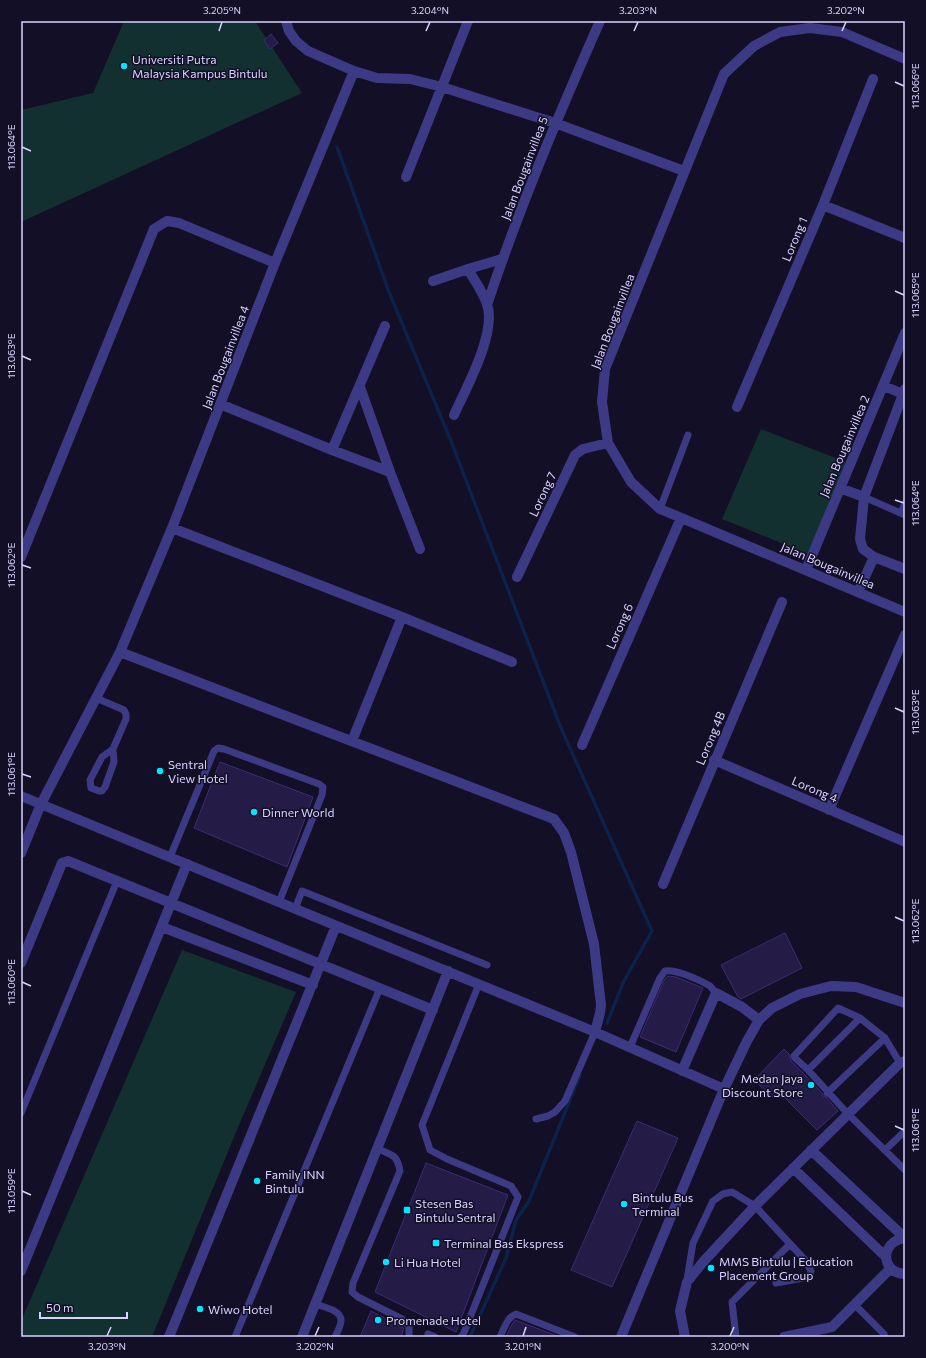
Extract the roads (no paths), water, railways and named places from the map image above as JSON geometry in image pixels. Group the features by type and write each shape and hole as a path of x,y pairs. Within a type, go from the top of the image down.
{"street":[{"path":"286,21 289,31 296,41 308,51 354,71 377,78 410,79 442,87 555,123 684,172"},
{"path":"406,177 468,21"},
{"name":"Jalan Bougainvillea 5","path":"487,305 502,259 555,123 600,21"},
{"name":"Jalan Bougainvillea","path":"905,59 842,32 810,28 780,32 754,46 724,74 605,369 602,402 608,443 631,482 660,509 905,612"},
{"name":"Jalan Bougainvillea 4","path":"21,853 41,804 120,652 172,528 275,263 354,71"},
{"name":"Lorong 1","path":"738,407 823,205 873,80"},
{"path":"823,205 905,238"},
{"path":"21,557 154,230 167,221 179,223 275,263"},
{"path":"433,281 502,259"},
{"path":"454,415 477,365 486,339 489,322 487,305 468,269"},
{"path":"332,450 386,326"},
{"name":"Jalan Bougainvillea 2","path":"806,570 905,333"},
{"path":"884,386 904,392 864,498 860,538 863,549 874,557 905,569"},
{"path":"360,387 390,472 420,549"},
{"path":"220,404 390,472"},
{"name":"Lorong 7","path":"517,577 575,455 583,449 608,443"},
{"path":"840,488 864,498"},
{"name":"Lorong 6","path":"582,745 681,518"},
{"path":"172,528 402,617 512,662"},
{"path":"858,592 874,557"},
{"name":"Lorong 4B","path":"663,884 714,760 782,602"},
{"path":"352,741 402,617"},
{"path":"828,810 905,635"},
{"path":"120,652 554,819 564,833 571,852 594,944 601,1005 595,1032"},
{"name":"Lorong 4","path":"714,760 905,842"},
{"path":"21,796 595,1032 724,1090"},
{"path":"21,962 62,863 68,861 433,1010"},
{"path":"21,1272 187,864"},
{"path":"169,1337 336,926"},
{"path":"162,927 313,985"},
{"path":"302,1337 448,971"},
{"path":"621,1337 724,1090 747,1040 759,1020 772,1008 800,994 831,986 856,987 905,1003"},
{"path":"682,1071 716,993 742,1007 759,1020"},
{"path":"685,1337 680,1311 687,1282 703,1262 755,1206 902,1062"},
{"path":"811,1150 905,1238"},
{"path":"793,1168 886,1257"},
{"path":"905,1238 900,1239 890,1245 886,1257 890,1268 895,1272 905,1274"},
{"path":"784,1337 832,1327 890,1268"}],"lane":[{"path":"660,509 688,435"},
{"path":"864,498 903,514 905,503"},
{"path":"96,698 124,710 126,714 126,719 113,749 114,762 105,787 99,792 91,788 90,780 102,757 113,749"},
{"path":"170,857 214,751 218,748 224,748 319,784 323,787 322,795 279,902"},
{"path":"21,1113 117,881"},
{"path":"295,909 302,891 487,965"},
{"path":"630,1047 660,978 665,972 670,970 679,972 711,987 716,993"},
{"path":"461,1337 463,1336 518,1197 511,1186 447,1159 430,1150 422,1125 479,984"},
{"path":"235,1337 380,988"},
{"path":"902,1062 885,1038 860,1018 837,1009 794,1056 827,1093 905,1170"},
{"path":"808,1070 860,1018"},
{"path":"536,1119 548,1116 555,1112 565,1101 595,1032"},
{"path":"827,1093 885,1038"},
{"path":"885,1150 905,1131"},
{"path":"378,1149 394,1156 398,1161 400,1171 353,1284 352,1292 358,1297 402,1319 409,1326 409,1337"},
{"path":"687,1282 693,1243 713,1201 723,1194 732,1192 755,1206 805,1260 811,1272 809,1276 776,1283"},
{"path":"736,1337 732,1302 790,1244"},
{"path":"315,1304 337,1312 340,1316 341,1322 335,1337"},
{"path":"855,1305 884,1334 885,1337"},
{"path":"500,1337 509,1319 516,1314 575,1337"},
{"path":"428,1334 435,1337"}],"waterway":[{"path":"337,147 389,292 451,441 561,728 652,931 624,981 607,1023"},
{"path":"470,1337 506,1258 516,1220 529,1201 580,1075"}],"place":[{"name":"Universiti Putra Malaysia Kampus Bintulu","path":"124,66"},
{"name":"Sentral View Hotel","path":"160,771"},
{"name":"Dinner World","path":"254,812"},
{"name":"Medan Jaya Discount Store","path":"811,1085"},
{"name":"Family INN Bintulu","path":"257,1181"},
{"name":"Bintulu Bus Terminal","path":"624,1204"},
{"name":"Stesen Bas Bintulu Sentral","path":"407,1210"},
{"name":"Terminal Bas Ekspress","path":"436,1243"},
{"name":"Li Hua Hotel","path":"386,1262"},
{"name":"MMS Bintulu | Education Placement Group","path":"711,1268"},
{"name":"Wiwo Hotel","path":"200,1309"},
{"name":"Promenade Hotel","path":"378,1320"}]}
